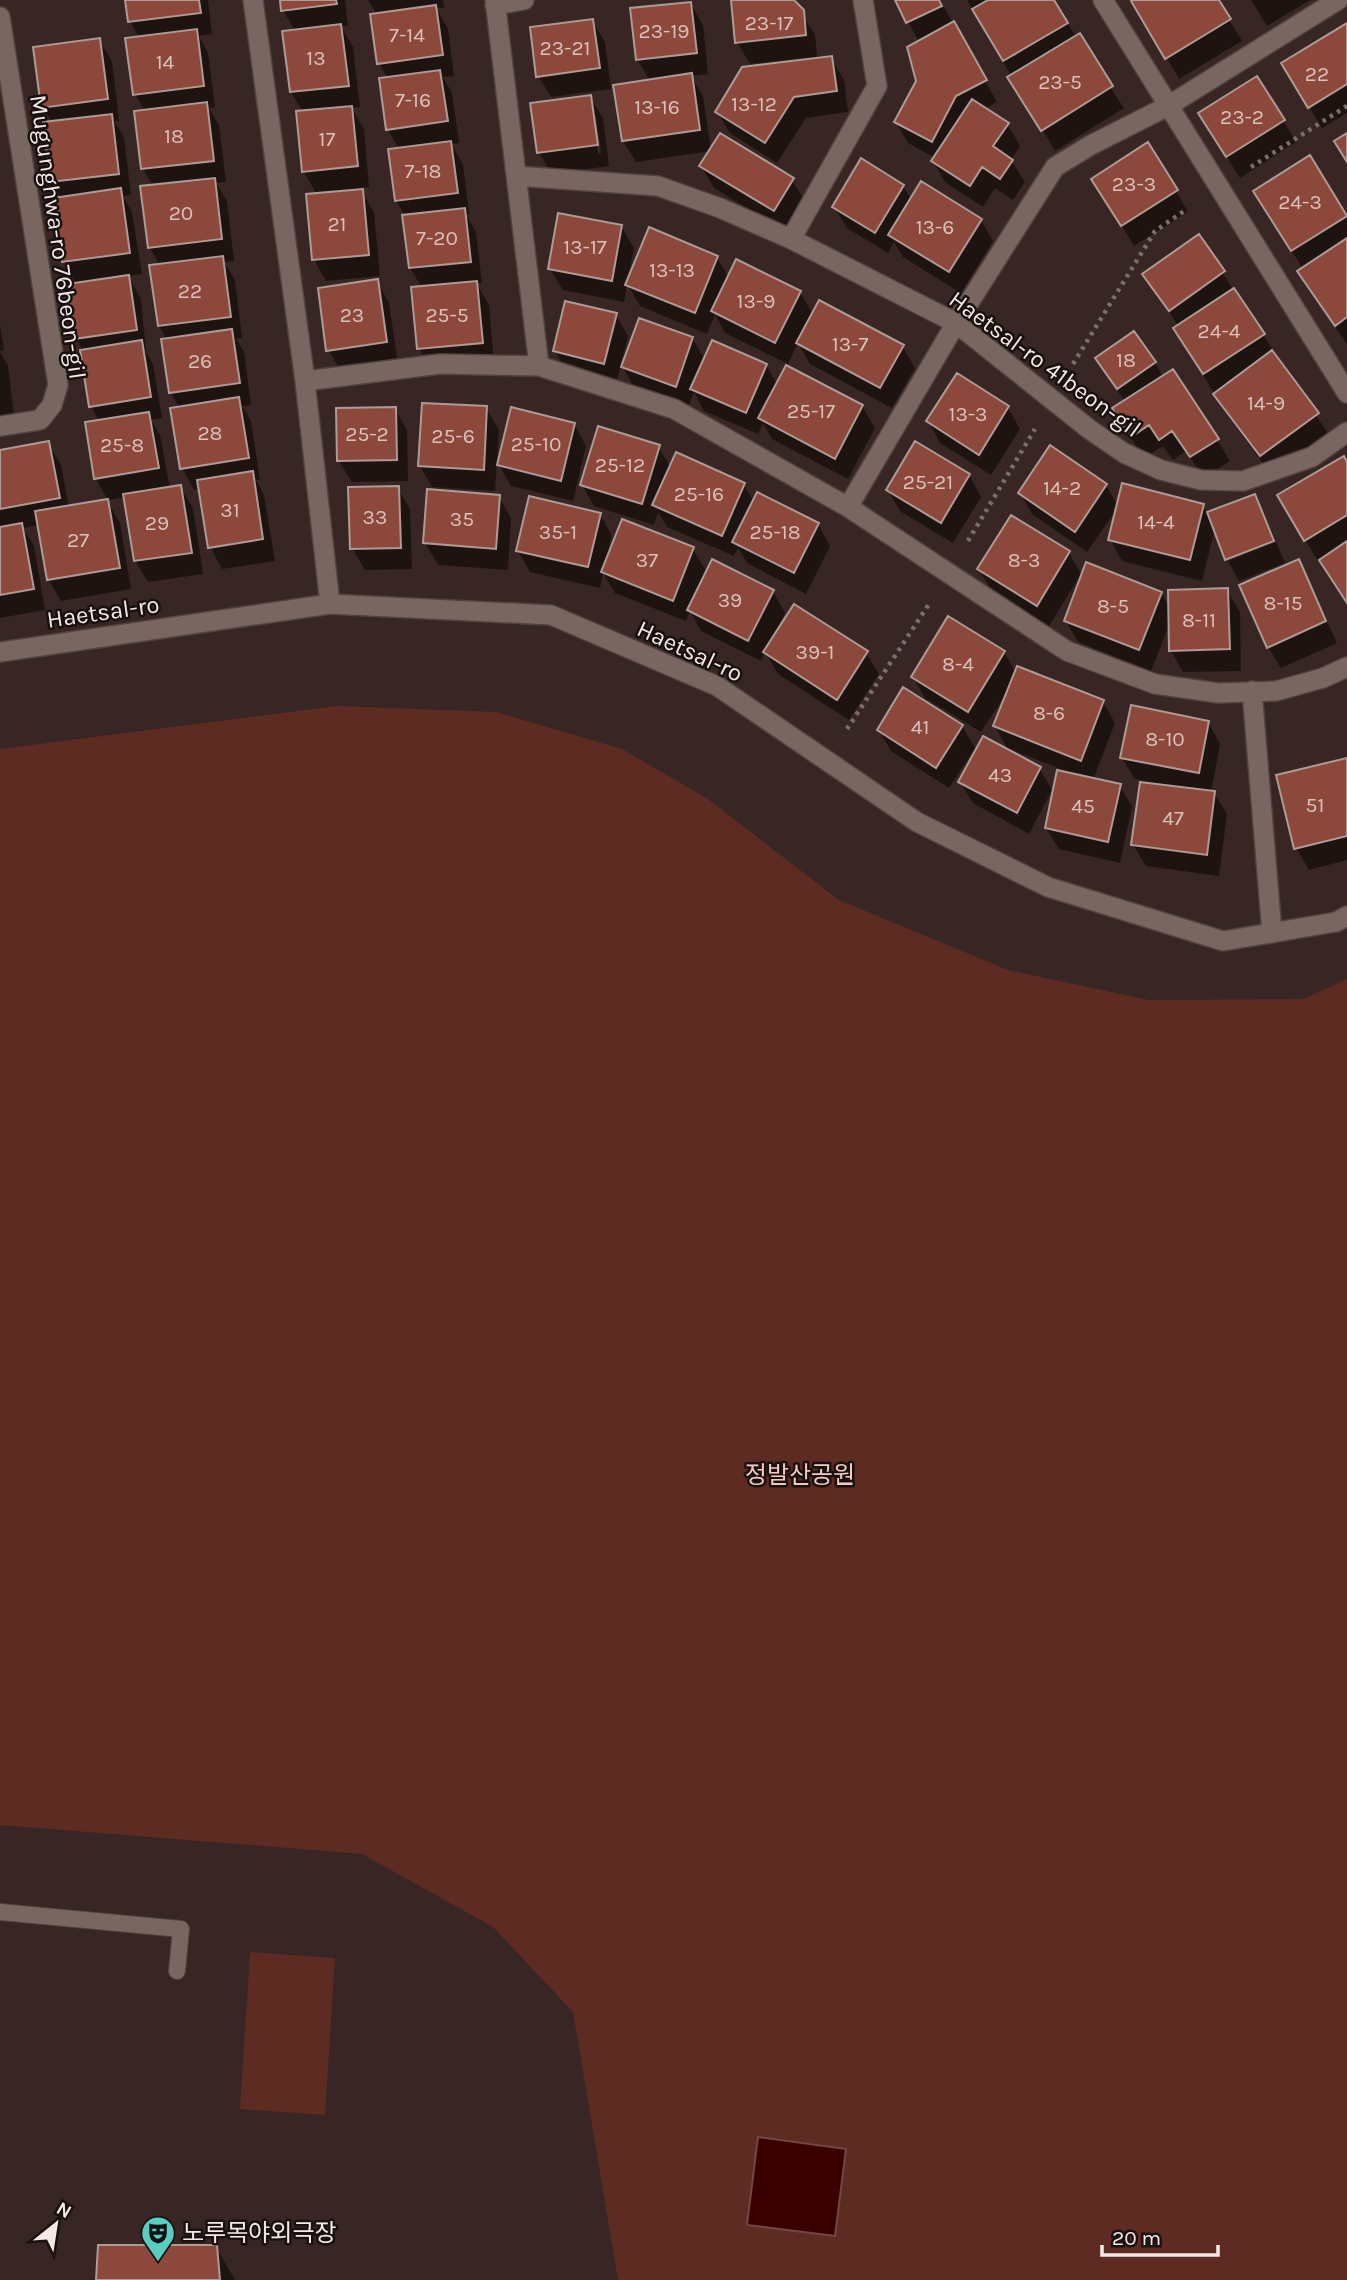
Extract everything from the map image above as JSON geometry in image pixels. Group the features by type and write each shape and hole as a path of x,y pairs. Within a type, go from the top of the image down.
{"street":[{"path":"253,0 305,381 330,604"},
{"path":"524,0 495,2 539,366"},
{"path":"791,239 877,86 863,0"},
{"path":"1102,0 1347,393"},
{"path":"848,507 956,323 1055,167 1091,145 1168,106 1338,0"},
{"name":"Mugunghwa-ro 76beon-gil","path":"0,17 58,385 52,405 40,420 0,426"},
{"name":"Haetsal-ro 41beon-gil","path":"516,176 659,186 791,239 956,323 1089,429 1124,453 1161,470 1201,480 1243,481 1312,457 1347,432"},
{"path":"305,381 440,364 539,366 674,409 848,507 1067,651 1155,684 1218,693 1276,691 1323,678 1347,667"},
{"name":"Haetsal-ro","path":"0,652 330,604 551,615 717,686 918,822 1048,887 1223,941 1336,922 1347,916"},
{"path":"1252,691 1272,933"}],"lane":[{"path":"0,1912 181,1929 177,1970"}],"path":[{"path":"1251,167 1347,107"},
{"path":"1073,364 1155,231 1187,209"},
{"path":"968,541 1035,429"},
{"path":"847,729 929,604"}],"green space":[{"name":"정발산공원","path":"337,706 496,712 622,749 708,799 839,900 1008,970 1149,1000 1304,999 1347,979 1347,2280 618,2280 573,2012 493,1927 362,1854 0,1825 0,749"},
{"path":"250,1952 335,1958 325,2115 240,2109"}],"shaded area":[{"path":"758,2137 846,2149 835,2236 747,2225"}],"building":[{"path":"125,0 199,0 201,13 128,22"},
{"path":"280,0 336,0 337,4 281,11"},
{"path":"731,0 794,0 804,10 806,35 735,43"},
{"path":"895,0 939,0 942,6 906,23"},
{"path":"988,0 1054,0 1068,23 1003,61 972,9"},
{"path":"1219,0 1231,19 1165,59 1131,1"},
{"path":"691,2 697,53 636,60 630,8"},
{"path":"436,5 443,55 377,64 370,14"},
{"path":"593,19 600,68 536,77 530,27"},
{"path":"954,21 987,80 956,96 932,142 894,122 916,81 907,47"},
{"path":"1347,23 1347,84 1308,108 1281,63"},
{"path":"341,24 349,86 290,92 282,31"},
{"path":"197,29 204,86 133,95 125,38"},
{"path":"1080,33 1113,86 1041,131 1007,77"},
{"path":"100,38 108,99 41,108 33,47"},
{"path":"832,56 837,91 794,97 765,143 715,112 742,67"},
{"path":"440,70 448,121 386,130 379,78"},
{"path":"692,73 700,130 622,141 613,85"},
{"path":"1257,76 1285,120 1226,157 1198,113"},
{"path":"591,95 598,145 537,153 530,103"},
{"path":"972,99 1009,123 993,146 1013,160 1000,179 982,167 970,186 931,161"},
{"path":"207,102 214,161 141,169 134,111"},
{"path":"352,106 358,166 302,172 296,111"},
{"path":"112,114 119,174 50,182 43,122"},
{"path":"720,133 794,178 774,211 699,166"},
{"path":"1347,133 1347,162 1334,141"},
{"path":"451,141 458,193 395,201 388,149"},
{"path":"1148,142 1178,190 1121,226 1091,179"},
{"path":"1310,155 1347,216 1291,251 1253,191"},
{"path":"861,158 904,185 875,233 832,207"},
{"path":"215,178 222,239 148,248 140,186"},
{"path":"921,181 982,219 949,272 888,235"},
{"path":"121,188 130,253 62,262 53,198"},
{"path":"363,189 369,255 312,260 306,194"},
{"path":"465,208 471,262 409,268 402,215"},
{"path":"558,213 622,225 612,281 548,269"},
{"path":"649,227 718,256 695,313 625,285"},
{"path":"1199,234 1225,271 1169,311 1142,274"},
{"path":"1347,238 1347,317 1335,326 1297,271"},
{"path":"223,256 231,317 158,326 149,265"},
{"path":"736,259 801,291 775,343 711,311"},
{"path":"129,275 137,330 74,339 67,284"},
{"path":"378,279 387,342 326,351 318,288"},
{"path":"477,281 483,343 417,349 411,287"},
{"path":"1234,288 1265,334 1203,374 1173,328"},
{"path":"819,300 904,345 880,388 796,343"},
{"path":"565,301 617,313 604,364 553,351"},
{"path":"639,318 693,337 676,387 621,367"},
{"path":"232,329 240,383 169,393 161,339"},
{"path":"1134,331 1156,362 1117,389 1095,358"},
{"path":"142,340 151,397 89,407 80,350"},
{"path":"712,340 767,364 746,413 690,389"},
{"path":"1272,350 1319,413 1260,456 1213,394"},
{"path":"786,365 863,405 835,459 758,418"},
{"path":"1173,369 1219,439 1190,457 1172,431 1159,440 1149,425 1131,437 1112,408"},
{"path":"957,373 1009,406 979,455 926,421"},
{"path":"239,397 249,458 180,469 170,408"},
{"path":"422,403 487,406 484,470 418,466"},
{"path":"396,407 397,460 337,461 336,408"},
{"path":"511,407 575,423 561,481 497,465"},
{"path":"149,412 159,468 94,479 85,422"},
{"path":"598,426 660,445 642,504 580,485"},
{"path":"49,441 60,498 0,509 0,450"},
{"path":"915,441 970,474 941,523 886,490"},
{"path":"1050,445 1107,484 1075,532 1018,493"},
{"path":"676,452 745,483 722,536 652,505"},
{"path":"1344,456 1347,462 1347,515 1304,541 1277,495"},
{"path":"253,471 263,539 208,548 197,480"},
{"path":"1122,483 1204,504 1190,560 1108,540"},
{"path":"181,485 192,553 134,561 123,494"},
{"path":"399,486 401,548 350,549 348,487"},
{"path":"427,489 500,495 496,549 423,543"},
{"path":"757,492 819,523 794,573 732,542"},
{"path":"1255,494 1274,541 1225,560 1207,512"},
{"path":"529,496 601,513 588,567 516,551"},
{"path":"108,499 120,568 47,580 35,511"},
{"path":"1011,515 1070,551 1037,606 977,569"},
{"path":"622,519 694,547 673,601 601,572"},
{"path":"22,523 34,589 0,595 0,527"},
{"path":"1347,541 1347,603 1319,560"},
{"path":"712,559 774,590 748,641 687,610"},
{"path":"1299,559 1326,621 1267,648 1239,585"},
{"path":"1086,562 1162,592 1139,650 1064,621"},
{"path":"1228,588 1230,649 1169,651 1168,590"},
{"path":"794,604 868,651 837,700 763,652"},
{"path":"948,616 1005,651 968,712 911,677"},
{"path":"1017,666 1104,700 1081,761 993,726"},
{"path":"903,687 963,725 936,768 877,730"},
{"path":"1131,705 1209,721 1199,773 1120,758"},
{"path":"983,736 1041,767 1017,813 958,782"},
{"path":"1347,758 1347,836 1294,849 1276,775"},
{"path":"1057,770 1121,784 1108,842 1045,828"},
{"path":"1140,782 1215,791 1207,855 1131,845"},
{"name":"노루목야외극장","path":"98,2245 217,2245 220,2280 96,2280"}],"place":[{"name":"노루목야외극장","path":"158,2263"}]}
